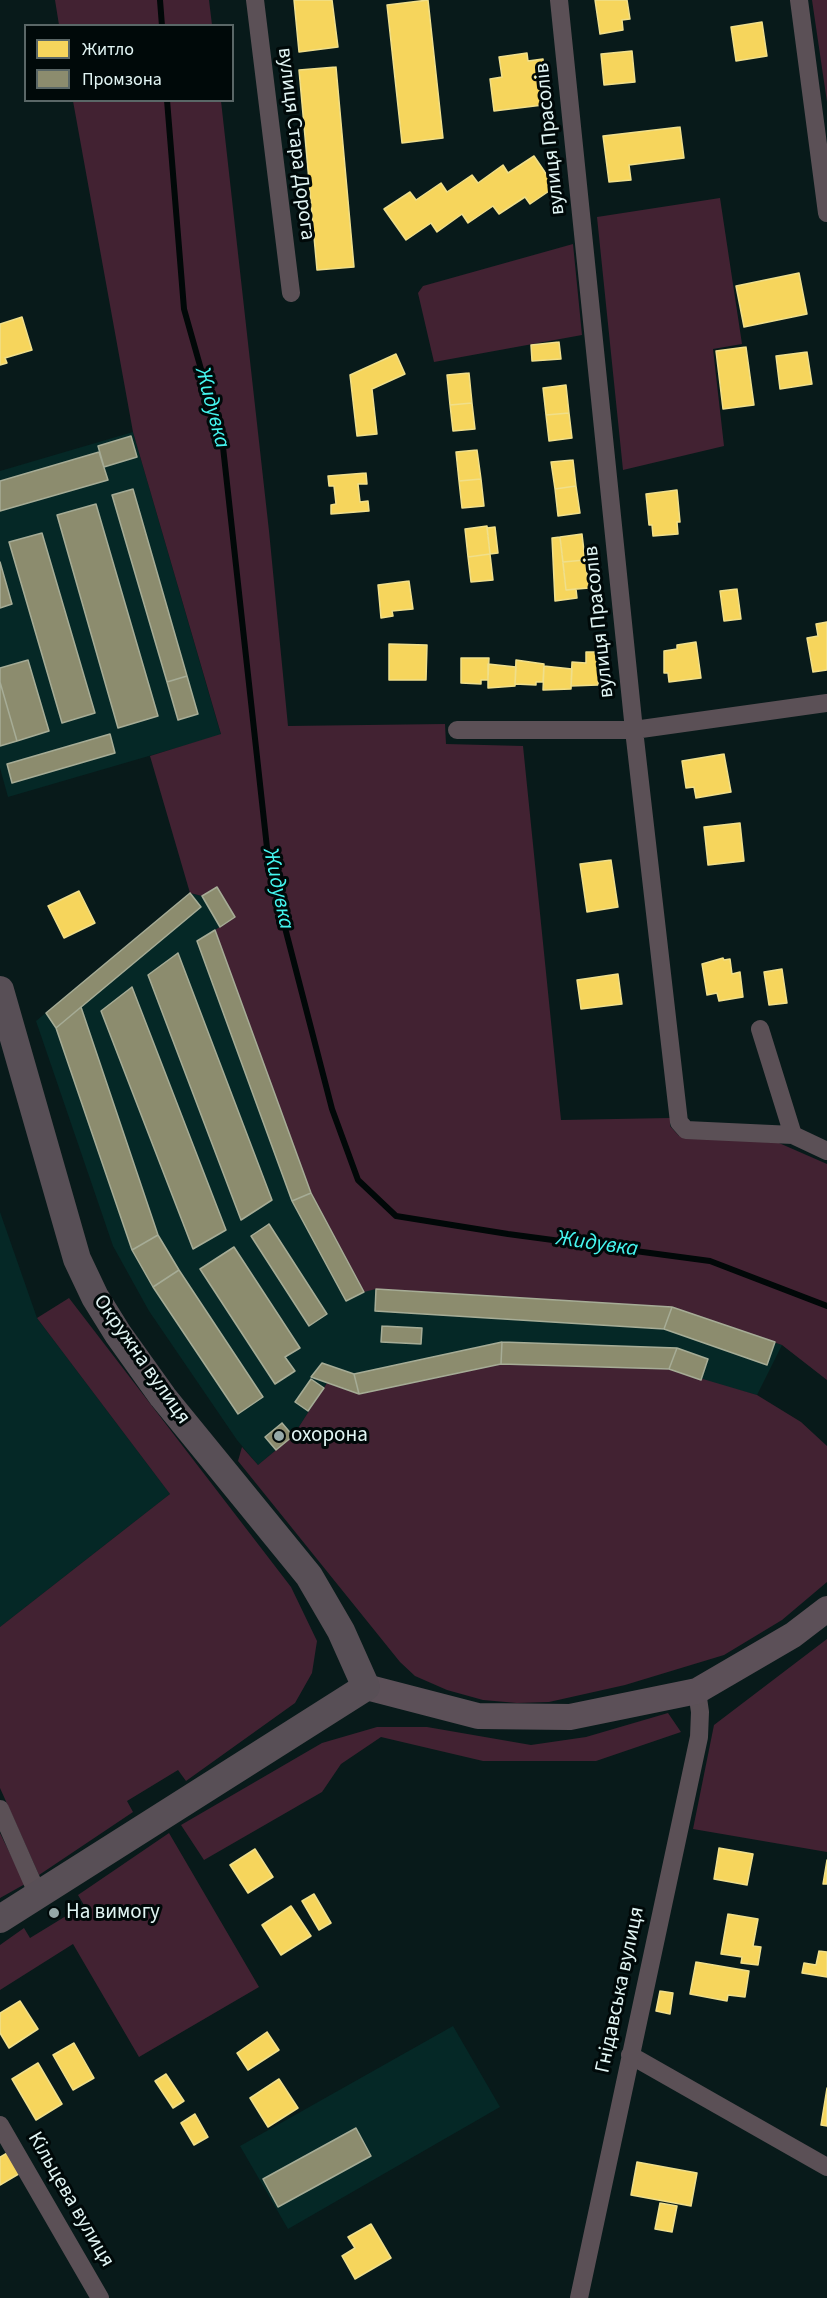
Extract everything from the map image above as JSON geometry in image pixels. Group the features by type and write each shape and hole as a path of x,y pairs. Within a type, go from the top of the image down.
{"main road":[{"name":"Окружна вулиця","path":"0,990 77,1259 95,1297 163,1397 309,1576 341,1631 366,1688"},
{"path":"0,1919 366,1688"}],"street":[{"name":"вулиця Стара Дорога","path":"255,0 291,293"},
{"name":"вулиця Прасолів","path":"559,0 634,730 679,1122 686,1130 793,1135"},
{"path":"799,0 827,213"},
{"path":"457,730 634,730 827,703"},
{"path":"760,1029 793,1135 827,1151"},
{"path":"366,1688 436,1708 489,1717 570,1717 697,1691 793,1635 827,1609"},
{"name":"Гнідавська вулиця","path":"579,2298 699,1737 700,1712 697,1691"},
{"path":"0,1809 38,1895"},
{"path":"630,2055 827,2167"},
{"name":"Кільцева вулиця","path":"0,2125 100,2298"}],"shaded area":[{"path":"55,0 209,0 212,24 59,24"},
{"path":"812,0 827,0 827,102"},
{"path":"73,102 221,102 269,531 288,726 445,724 446,744 523,746 561,1120 670,1118 670,1126 679,1136 779,1143 827,1164 827,1380 782,1345 672,1307 376,1289 364,1292 311,1193 215,930 235,917 217,887 202,896 190,893 150,756 221,734 133,432"},
{"path":"720,198 742,344 713,349 724,446 623,470 597,217"},
{"path":"573,244 582,335 434,362 418,293 423,286"},
{"path":"133,432 221,735 8,797 0,768 0,471"},
{"path":"217,887 235,917 215,931 311,1193 364,1291 376,1289 672,1307 782,1345 757,1395 701,1380 359,1394 327,1383 293,1436 258,1465 237,1440 149,1311 113,1246 36,1021 190,893 202,896"},
{"path":"0,1212 37,1318 170,1494 0,1627"},
{"path":"69,1298 291,1587 317,1641 312,1673 295,1703 186,1781 178,1770 127,1801 133,1812 39,1875 0,1788 0,1627 170,1494 37,1318"},
{"path":"501,1364 669,1369 757,1395 801,1422 827,1446 827,1582 782,1620 724,1655 625,1685 549,1702 517,1703 483,1700 447,1690 415,1676 400,1662 238,1461 242,1447 258,1465 293,1436 327,1383 359,1394"},
{"path":"827,1639 827,1852 693,1829 714,1725"},
{"path":"668,1713 681,1732 596,1761 483,1761 381,1737 341,1764 322,1792 204,1860 181,1825 322,1743 377,1727 427,1727 531,1745 586,1737"},
{"path":"0,1833 25,1884 0,1898"},
{"path":"169,1833 259,1987 139,2057 73,1944 0,1990 0,1945 24,1928 30,1938 84,1905 78,1895"},
{"path":"453,2026 500,2107 288,2229 240,2146"}],"building: Житло":[{"path":"294,0 332,0 338,47 299,52"},
{"path":"428,0 443,138 402,143 387,5"},
{"path":"595,0 627,0 630,19 622,20 623,30 600,34"},
{"path":"762,22 767,56 736,61 731,27"},
{"path":"632,51 635,82 604,85 601,54"},
{"path":"527,53 528,61 543,59 546,82 540,82 543,105 494,111 490,79 502,77 499,57"},
{"path":"336,67 354,267 317,270 299,70"},
{"path":"680,127 684,158 629,165 631,180 609,182 603,136"},
{"path":"534,156 555,187 530,204 525,197 499,214 493,206 468,223 462,214 437,232 431,223 406,240 384,209 410,192 416,200 441,183 447,192 472,175 478,183 503,165 508,173"},
{"path":"799,273 807,314 744,327 736,286"},
{"path":"22,317 32,350 5,358 7,363 0,365 0,324"},
{"path":"559,342 561,359 532,361 531,345"},
{"path":"746,347 754,405 723,409 716,351"},
{"path":"807,352 812,384 780,389 776,356"},
{"path":"396,354 405,374 372,389 377,434 357,436 350,375"},
{"path":"469,373 472,403 450,405 447,375"},
{"path":"566,385 569,413 546,415 543,388"},
{"path":"472,403 475,429 453,431 450,405"},
{"path":"569,413 572,438 549,441 546,415"},
{"path":"477,450 481,479 459,481 456,452"},
{"path":"573,460 576,486 555,489 551,462"},
{"path":"366,473 367,484 358,484 360,502 368,501 369,511 331,514 331,505 336,504 334,486 329,486 328,476"},
{"path":"481,479 484,506 462,508 459,481"},
{"path":"576,486 580,513 558,516 555,489"},
{"path":"677,490 680,522 677,522 678,534 653,536 652,525 649,525 646,494"},
{"path":"487,526 490,554 468,557 465,529"},
{"path":"495,527 498,553 490,554 487,528"},
{"path":"582,534 585,560 563,562 560,537"},
{"path":"560,537 566,590 576,589 577,598 555,601 552,538"},
{"path":"490,554 493,580 471,582 468,557"},
{"path":"585,560 589,588 566,590 563,562"},
{"path":"409,581 413,609 392,611 393,616 381,618 378,585"},
{"path":"737,589 741,619 724,621 720,591"},
{"path":"827,622 827,670 813,672 807,638 818,636 816,624"},
{"path":"696,642 701,678 669,682 668,673 664,673 664,651 677,649 677,645"},
{"path":"389,644 427,645 426,680 389,680"},
{"path":"586,652 599,652 598,685 571,686 572,662 586,663"},
{"path":"461,658 489,658 488,680 481,680 481,684 461,683"},
{"path":"516,660 544,664 543,682 536,682 536,685 515,684"},
{"path":"488,664 516,667 515,686 488,688"},
{"path":"544,666 572,669 571,689 543,690"},
{"path":"724,754 731,792 696,798 694,787 686,788 682,761"},
{"path":"740,823 744,861 708,865 704,827"},
{"path":"611,860 618,907 587,912 580,864"},
{"path":"79,891 95,923 64,938 48,906"},
{"path":"723,958 724,960 730,959 732,974 740,972 743,997 719,1001 717,993 707,995 702,964"},
{"path":"782,969 787,1003 769,1005 764,972"},
{"path":"618,974 622,1004 581,1009 577,980"},
{"path":"719,1848 753,1854 747,1885 714,1879"},
{"path":"255,1849 273,1877 248,1893 230,1865"},
{"path":"827,1860 827,1884 823,1884"},
{"path":"314,1894 331,1923 319,1930 302,1901"},
{"path":"291,1906 311,1936 281,1955 262,1925"},
{"path":"728,1914 758,1919 753,1946 761,1947 758,1965 741,1963 742,1957 721,1954"},
{"path":"819,1951 827,1952 827,1977 802,1973 804,1963 816,1965"},
{"path":"696,1962 749,1971 745,1997 728,1995 727,2001 690,1994"},
{"path":"660,1991 673,1993 670,2014 656,2011"},
{"path":"20,2001 38,2029 9,2048 0,2033 0,2013"},
{"path":"267,2032 279,2050 248,2070 237,2053"},
{"path":"74,2043 94,2078 73,2090 53,2055"},
{"path":"38,2063 62,2104 36,2120 12,2079"},
{"path":"166,2074 184,2101 173,2108 155,2081"},
{"path":"279,2079 298,2108 268,2127 250,2098"},
{"path":"827,2088 827,2126 821,2125"},
{"path":"195,2114 208,2137 194,2145 181,2123"},
{"path":"9,2152 22,2172 0,2185 0,2157"},
{"path":"637,2162 697,2173 691,2206 631,2195"},
{"path":"660,2203 677,2206 672,2232 655,2229"},
{"path":"371,2224 391,2258 355,2279 342,2256 355,2248 348,2237"}],"building: Промзона":[{"path":"131,436 137,457 104,467 98,446"},
{"path":"99,452 108,480 0,511 0,481"},
{"path":"133,489 187,676 167,682 112,495"},
{"path":"96,504 158,716 118,728 57,515"},
{"path":"42,533 95,713 62,723 9,542"},
{"path":"0,562 12,604 0,608"},
{"path":"28,660 49,731 17,741 0,682 0,668"},
{"path":"187,676 198,714 178,720 167,682"},
{"path":"0,682 17,741 0,746"},
{"path":"110,734 115,753 12,783 7,764"},
{"path":"217,887 235,917 220,927 202,896"},
{"path":"190,893 201,907 56,1028 46,1013"},
{"path":"215,930 311,1193 292,1201 197,941"},
{"path":"178,953 272,1200 241,1220 148,975"},
{"path":"132,987 226,1230 193,1249 101,1011"},
{"path":"81,1007 158,1235 132,1250 56,1028"},
{"path":"311,1193 364,1292 346,1301 292,1201"},
{"path":"269,1224 327,1314 309,1326 251,1236"},
{"path":"158,1235 179,1270 153,1287 132,1250"},
{"path":"234,1247 300,1348 285,1357 295,1371 275,1384 200,1269"},
{"path":"179,1270 263,1397 238,1414 153,1287"},
{"path":"376,1289 672,1307 664,1329 375,1311"},
{"path":"672,1307 775,1342 767,1365 664,1329"},
{"path":"382,1326 422,1328 421,1344 381,1342"},
{"path":"502,1342 501,1364 359,1394 354,1374"},
{"path":"502,1342 677,1348 669,1369 501,1364"},
{"path":"677,1348 708,1359 701,1380 669,1369"},
{"path":"322,1363 354,1374 359,1394 311,1377"},
{"path":"311,1379 324,1388 308,1411 295,1402"},
{"name":"охорона","path":"282,1423 293,1436 276,1450 265,1437"},
{"path":"356,2128 371,2156 278,2207 263,2179"}],"waterway":[{"name":"Жидувка","path":"160,0 162,24"},
{"name":"Жидувка","path":"167,102 184,309 223,447 269,866 332,1109 358,1180 396,1216 508,1234 710,1261 827,1306"}],"place":[{"name":"охорона","path":"279,1436"},
{"name":"На вимогу","path":"54,1913"}]}
